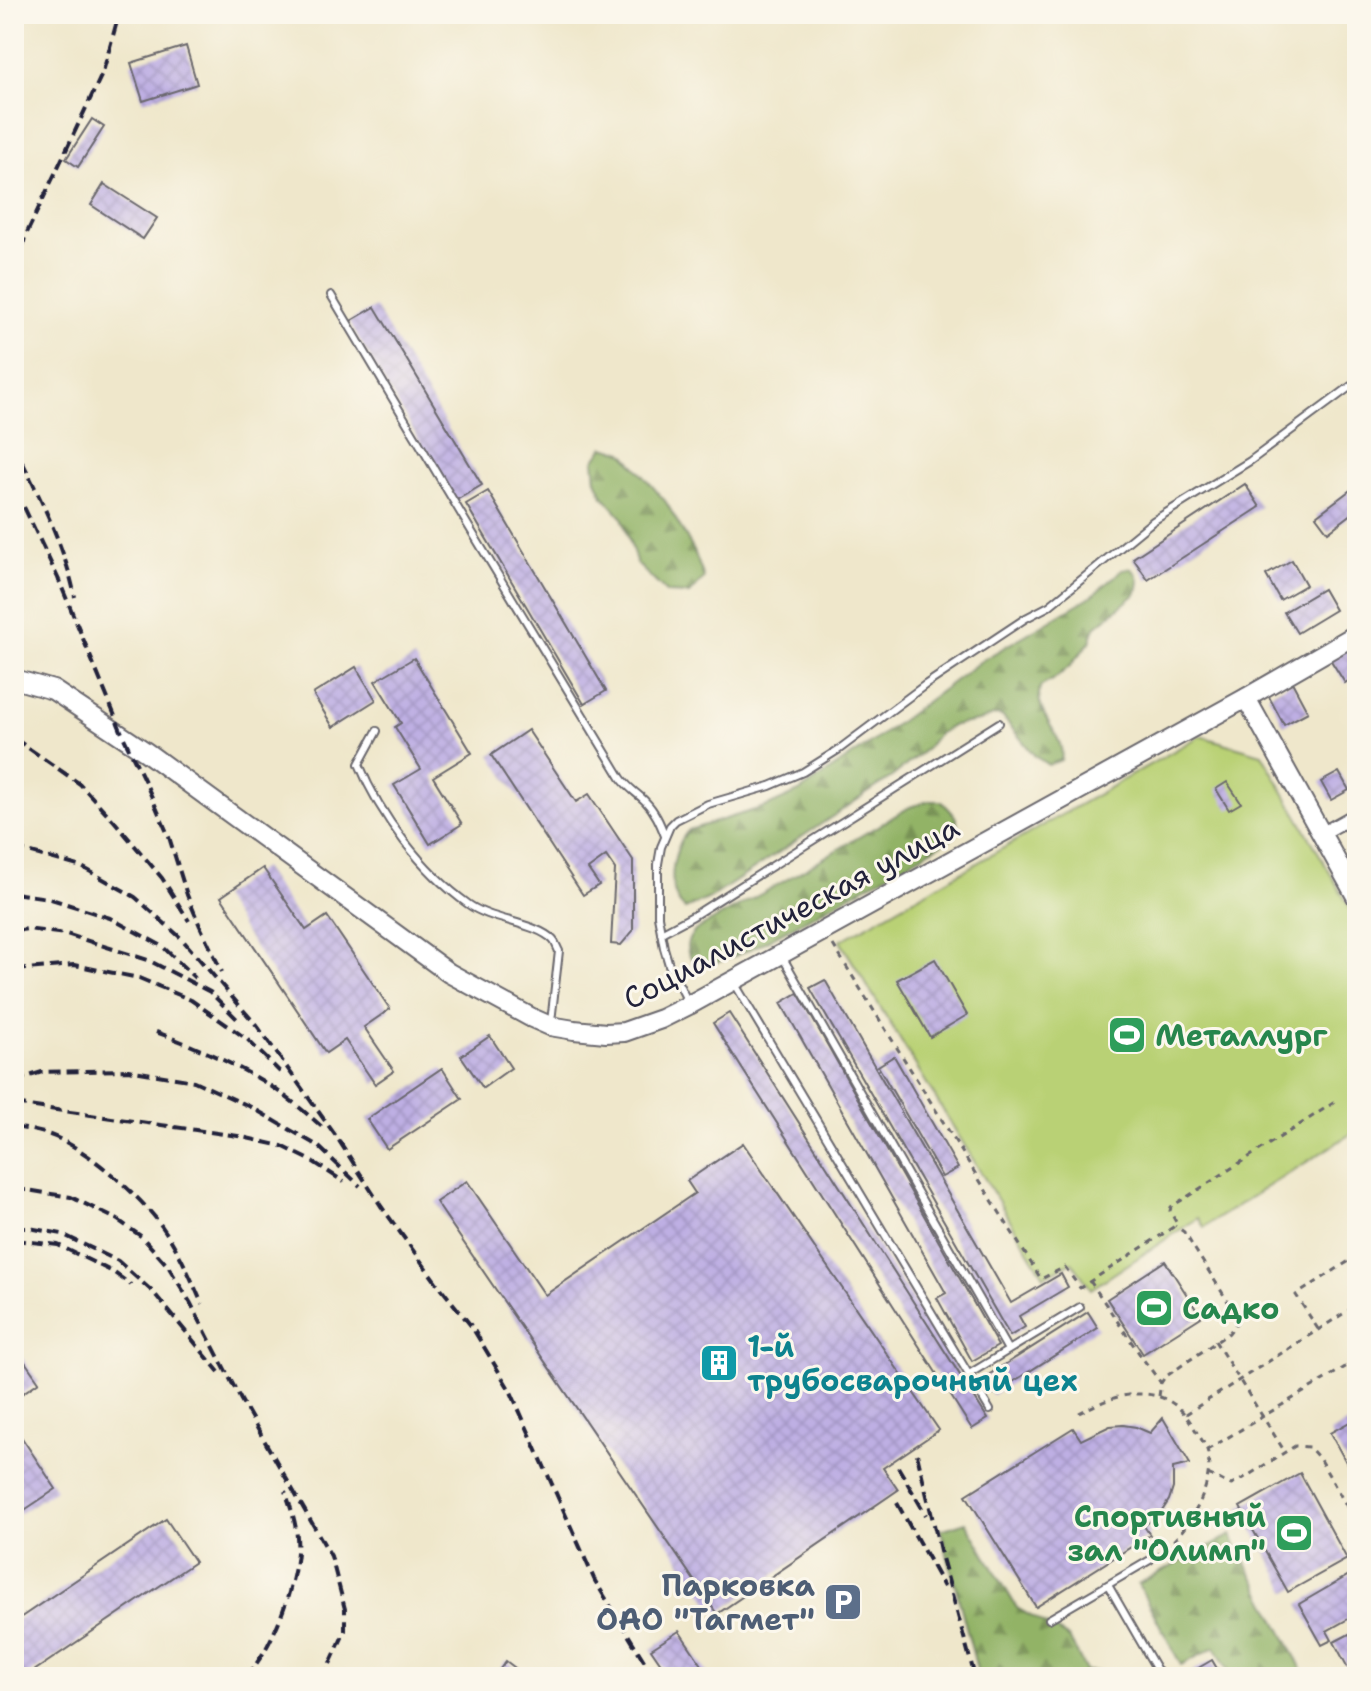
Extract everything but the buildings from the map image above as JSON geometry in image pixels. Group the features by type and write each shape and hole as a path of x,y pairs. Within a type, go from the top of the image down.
{"street":[{"name":"Социалистическая улица","path":"14,679 53,690 146,752 449,973 550,1026 590,1032 624,1032 689,1005 1357,634"},
{"path":"1246,698 1357,898"},
{"path":"1321,834 1357,814"}],"lane":[{"path":"331,295 621,778 650,807 665,836"},
{"path":"689,1005 669,965 658,916 658,864 670,826 684,814 708,804 770,786 803,772 838,750 925,685 1049,606 1153,521 1250,461 1351,386"},
{"path":"661,933 693,916 999,723"},
{"path":"377,731 359,764 366,782 413,853 441,883 472,907 536,930 555,941 559,951 550,1026"},
{"path":"783,958 1008,1350"},
{"path":"733,981 990,1410"},
{"path":"969,1374 1080,1307"},
{"path":"1049,1619 1150,1560"},
{"path":"1108,1585 1161,1677"}],"path":[{"path":"825,931 1041,1279 1065,1267 1080,1288 1175,1226"},
{"path":"1175,1226 1171,1207 1338,1100"},
{"path":"1159,1396 1165,1377 1229,1333 1239,1319 1184,1232 1175,1226"},
{"path":"1318,1329 1296,1295 1357,1256"},
{"path":"1090,1281 1161,1383"},
{"path":"1186,1414 1357,1305"},
{"path":"1215,1341 1285,1452"},
{"path":"1207,1450 1357,1360"},
{"path":"1079,1413 1114,1397 1159,1396 1174,1403 1186,1414 1207,1450 1208,1474 1201,1498 1179,1534 1150,1560"},
{"path":"1208,1474 1231,1485 1285,1452 1302,1445 1309,1447 1357,1524"}],"green space":[{"path":"604,447 623,452 666,502 694,551 704,578 690,594 667,593 637,564 622,517 603,496 596,480 594,461"},
{"path":"1130,568 1139,580 1136,594 1095,627 1090,642 1069,667 1040,687 1041,707 1059,742 1061,760 1048,765 1035,756 1002,716 954,725 938,734 927,748 893,776 712,897 685,909 678,902 674,892 673,870 678,847 689,830 768,806 799,792 981,661 1093,595 1122,570"},
{"name":"Металлург","path":"1200,736 1262,754 1357,920 1357,1130 1204,1227 1198,1218 1091,1289 1072,1262 1044,1276 840,941"},
{"path":"928,801 941,801 953,813 957,821 954,837 742,953 707,964 695,961 689,955 688,943 696,930 910,807"},
{"path":"966,1522 1017,1608 1069,1638 1086,1671 1102,1672 1099,1677 979,1677 941,1530"},
{"path":"1231,1535 1306,1677 1232,1677 1215,1647 1181,1665 1138,1584"}],"railway":[{"path":"14,285 25,237 103,72 119,14"},
{"path":"14,445 57,538 75,597"},
{"path":"24,507 58,578 169,837 187,895 222,972"},
{"path":"14,738 80,784 162,878 189,921"},
{"path":"14,848 82,867 135,897 181,938 258,1027 338,1139 381,1206 472,1327 511,1392 595,1581 654,1677"},
{"path":"14,893 48,898 110,918 162,946 195,978"},
{"path":"14,931 27,929 66,934 148,960 210,992 240,1022"},
{"path":"14,970 74,965 139,978 191,1000 247,1039 280,1072"},
{"path":"156,1032 210,1054 261,1080 322,1127"},
{"path":"14,1081 42,1072 128,1070 194,1081 251,1107 318,1146 360,1186"},
{"path":"14,1104 238,1136 282,1146 344,1182"},
{"path":"14,1127 41,1132 64,1141 127,1188 169,1237 202,1304"},
{"path":"14,1191 71,1197 118,1220 142,1237 168,1266 331,1556 345,1609 345,1631 324,1677"},
{"path":"14,1228 62,1234 118,1261 154,1293 219,1372"},
{"path":"14,1240 58,1245 113,1272 131,1285"},
{"path":"917,1454 975,1677"},
{"path":"898,1467 926,1515"},
{"path":"245,1677 273,1636 295,1567 297,1536 285,1491"},
{"path":"897,1503 944,1587"}],"place":[{"name":"Металлург","path":"1127,1035"},
{"name":"Садко","path":"1154,1308"},
{"name":"1-й трубосварочный цех","path":"719,1363"},
{"name":"Спортивный зал \"Олимп\"","path":"1294,1533"},
{"name":"Парковка ОАО \"Тагмет\"","path":"843,1602"}]}
